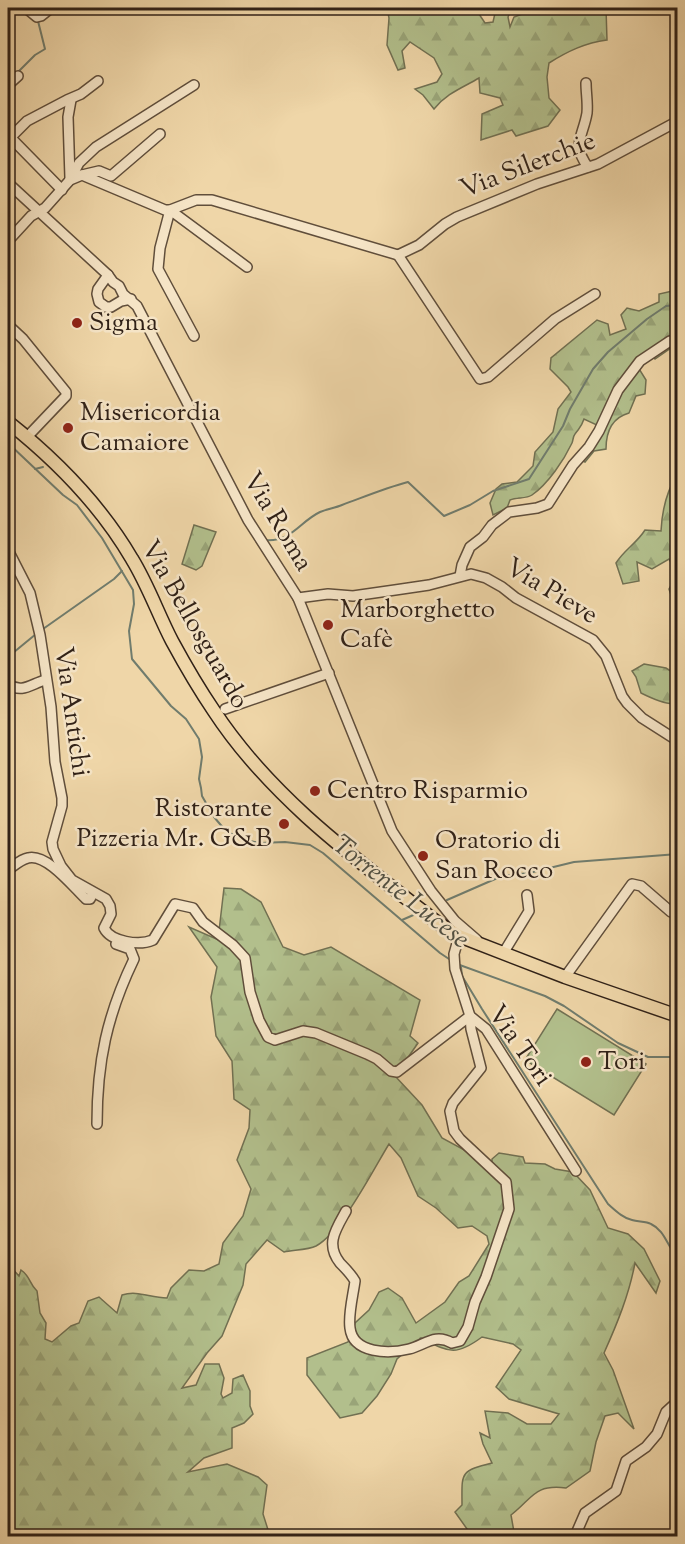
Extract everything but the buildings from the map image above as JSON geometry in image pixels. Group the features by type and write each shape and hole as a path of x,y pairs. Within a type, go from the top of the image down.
{"main road":[{"name":"Via Bellosguardo","path":"8,422 27,437 78,487 117,536 140,573 173,642 214,712 257,769 313,823 440,925 459,936 678,1016"}],"street":[{"path":"26,8 37,17 48,11"},
{"path":"8,85 18,76"},
{"path":"62,190 9,136 27,121 81,94 98,81"},
{"path":"586,83 588,109 579,137 578,152 588,167"},
{"path":"8,241 31,216 45,208 62,190 79,163 96,147 194,85"},
{"path":"70,100 68,117 70,180"},
{"name":"Via Silerchie","path":"398,255 419,245 445,224 458,217 537,183 598,164 678,122"},
{"path":"70,180 99,171 111,176 160,134"},
{"path":"82,175 141,201 170,210 247,267"},
{"name":"Via Roma","path":"8,183 108,280 119,286 125,298 137,306 248,520 298,598 392,831 440,906 455,921"},
{"path":"170,210 196,200 212,200 398,255 480,379 488,377 555,319 595,294"},
{"path":"170,210 160,248 158,269 194,336"},
{"path":"108,280 97,294 99,302 111,307 125,298"},
{"path":"8,325 66,392 66,396 27,437"},
{"path":"298,598 328,594 353,596 429,585 460,576 470,547 483,537 492,525 509,512 548,504 573,465 589,447 618,390 640,361 670,341 678,342"},
{"name":"Via Antichi","path":"8,550 30,593 39,631 51,707 55,762 62,798 52,849 72,880 106,899 111,914 104,928 111,936"},
{"name":"Via Pieve","path":"460,576 471,574 486,578 502,586 516,598 593,640 606,656 627,703 642,718 678,741"},
{"path":"225,709 329,673"},
{"path":"8,684 18,690 45,680"},
{"path":"8,870 27,858 34,857 54,867 86,899 90,899 93,893"},
{"path":"565,976 632,884 641,886 671,912"},
{"path":"504,952 529,911 527,896"},
{"path":"97,1124 97,1088 105,1034 112,1008 134,959 129,949 112,943 111,936 125,941 148,942 153,940 175,904 193,908 203,922 233,945 245,958 250,992 259,1020 268,1037 275,1040 303,1031 316,1033 367,1054 391,1071 397,1072 470,1016"},
{"path":"424,912 431,913 440,906"},
{"path":"440,906 440,925"},
{"path":"455,921 459,936"},
{"path":"455,921 481,943"},
{"name":"Via Tori","path":"459,936 454,954 455,969 470,1016 486,1029 576,1171"},
{"path":"346,1211 331,1244 338,1260 355,1281 350,1328 354,1340 362,1346 388,1351 410,1349 427,1340 446,1340 452,1343 460,1341 468,1327 509,1209 506,1182 454,1131 450,1111 453,1103 481,1068 470,1016"},
{"path":"575,1536 585,1513 616,1491 626,1461 646,1447 657,1434 666,1412 678,1401"}],"green space":[{"path":"387,8 475,8 485,23 493,22 496,9 512,8 508,17 510,27 514,17 539,8 606,8 607,40 577,48 549,63 547,77 549,98 560,110 548,126 516,136 512,130 481,140 482,114 503,105 500,98 480,93 479,78 449,95 434,109 415,89 437,82 442,74 434,58 410,42 402,51 405,68 398,70 387,45 389,18"},
{"path":"677,290 677,346 655,359 649,352 636,364 646,380 645,394 636,396 629,413 618,418 611,426 606,449 594,451 585,462 578,459 597,425 584,419 565,457 544,485 530,496 510,500 507,508 493,515 490,503 496,489 502,484 517,482 533,466 535,452 553,432 558,409 571,392 550,369 551,358 597,320 608,324 610,335 626,329 621,315 627,308 639,311 659,302 659,294"},
{"path":"677,475 677,574 669,559 652,569 637,562 639,581 623,584 616,563 645,530 661,531 665,502"},
{"path":"194,525 216,532 202,566 196,570 182,564"},
{"path":"677,574 677,602 673,601 669,589"},
{"path":"644,664 666,668 677,675 677,703 664,702 641,693 632,671"},
{"path":"224,888 241,889 261,902 283,947 304,955 331,947 420,1000 410,1036 418,1043 395,1076 422,1105 442,1138 492,1165 492,1159 499,1153 523,1157 525,1163 545,1164 555,1169 573,1172 590,1190 608,1228 628,1234 644,1249 660,1281 656,1293 635,1263 622,1309 604,1353 613,1370 634,1429 618,1413 605,1416 596,1442 590,1471 566,1488 555,1487 540,1490 511,1515 514,1532 534,1532 532,1536 472,1536 455,1512 462,1505 463,1480 468,1471 492,1463 480,1433 490,1438 485,1411 508,1413 527,1424 551,1424 559,1414 509,1399 496,1387 521,1350 513,1344 482,1337 465,1348 452,1350 439,1347 421,1338 397,1359 391,1374 377,1396 362,1413 340,1418 307,1375 307,1358 348,1342 355,1323 369,1310 379,1292 388,1288 402,1298 416,1323 445,1302 459,1282 469,1276 489,1244 487,1236 472,1226 458,1228 436,1208 418,1196 401,1158 389,1144 356,1200 326,1239 313,1247 284,1252 267,1240 246,1264 243,1285 222,1336 182,1388 196,1385 205,1364 219,1364 224,1378 221,1394 223,1398 232,1393 233,1379 243,1375 250,1391 250,1406 253,1414 244,1423 232,1428 232,1448 204,1458 188,1472 227,1464 258,1477 267,1485 263,1514 270,1536 8,1536 8,1264 19,1276 21,1270 37,1291 40,1313 46,1323 45,1339 52,1342 71,1326 79,1323 88,1301 99,1297 117,1313 122,1295 133,1293 167,1298 171,1288 189,1270 204,1271 219,1264 223,1243 243,1216 251,1189 237,1160 249,1128 250,1110 234,1099 232,1061 216,1036 211,997 217,967 189,927 221,941 219,931"},
{"name":"Tori","path":"557,1009 646,1064 614,1115 525,1060"}],"waterway":[{"path":"17,73 35,55 45,49 38,21"},
{"path":"264,540 273,540 288,535 320,512 408,482 444,516 470,505 493,491 529,479 563,426 593,369 608,352 647,319 666,306 678,305"},
{"name":"Torrente Lucese","path":"8,443 63,495 77,505 102,538 133,590 134,604 129,631 132,659 171,706 186,719 199,739 202,757 199,779 202,796 214,817 225,830 241,839 259,843 285,842 310,845 323,853 452,961"},
{"name":"Torrente Lucese","path":"35,469 43,467"},
{"path":"43,629 122,571"},
{"path":"8,657 36,634"},
{"path":"447,900 502,876 529,873 574,862 678,854"},
{"path":"402,920 418,913"},
{"name":"Torrente Lucese","path":"457,964 545,996 564,1006 618,1043 648,1057 678,1057"},
{"path":"461,967 462,976 482,1009 608,1204 626,1218 649,1223 656,1227 678,1257"}],"place":[{"name":"Sigma","path":"77,323"},
{"name":"Misericordia Camaiore","path":"68,428"},
{"name":"Marborghetto Cafè","path":"328,625"},
{"name":"Centro Risparmio","path":"315,791"},
{"name":"Ristorante Pizzeria Mr. G&B","path":"284,824"},
{"name":"Oratorio di San Rocco","path":"423,856"},
{"name":"Tori","path":"586,1062"}]}
